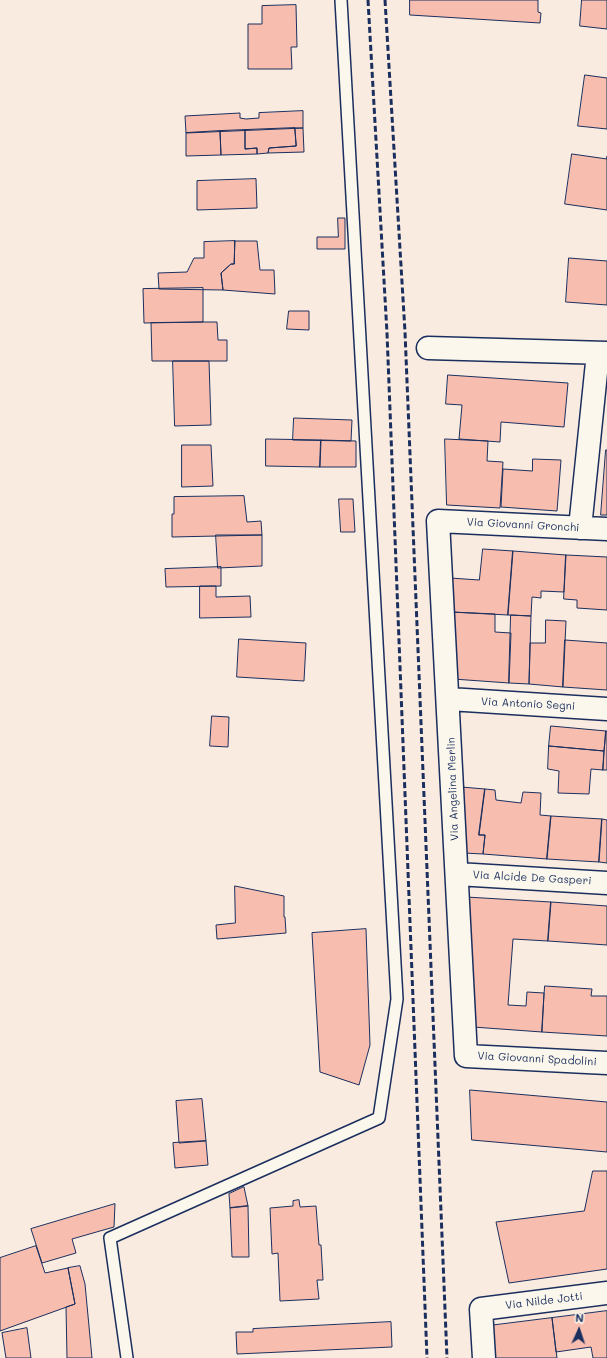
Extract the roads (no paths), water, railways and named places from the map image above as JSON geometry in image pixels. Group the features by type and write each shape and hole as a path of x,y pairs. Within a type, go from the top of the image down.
{"street":[{"path":"428,348 602,353 580,528"},
{"name":"Via Giovanni Gronchi","path":"438,521 607,530"},
{"name":"Via Angelina Merlin","path":"438,521 449,699 466,1056"},
{"name":"Via Antonio Segni","path":"449,699 607,708"},
{"name":"Via Alcide De Gasperi","path":"457,874 607,883"},
{"name":"Via Giovanni Spadolini","path":"466,1056 607,1063"},
{"name":"Via Nilde Jotti","path":"484,1358 481,1309 607,1293"}],"lane":[{"path":"127,1358 110,1238 379,1118 397,999 341,0"}],"railway":[{"path":"368,0 387,333 427,1358"},
{"path":"385,0 405,332 447,1358"}]}
